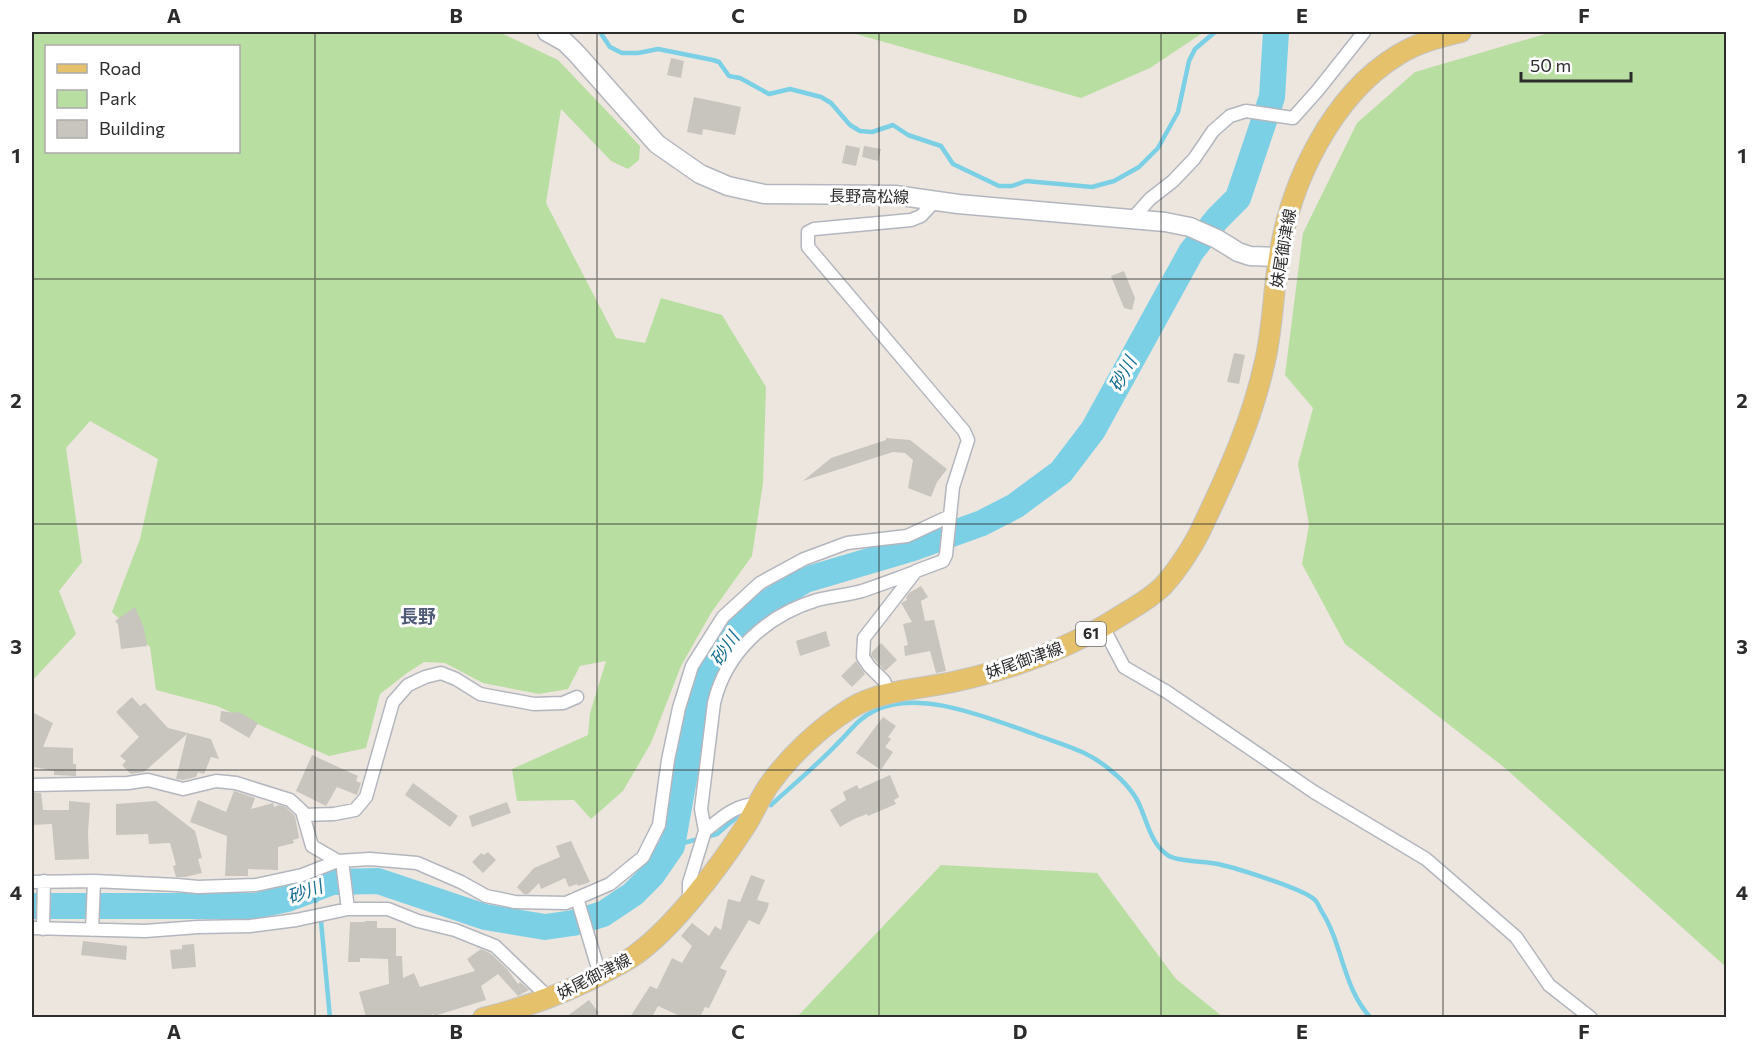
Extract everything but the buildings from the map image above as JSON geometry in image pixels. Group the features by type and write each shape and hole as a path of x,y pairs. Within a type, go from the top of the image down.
{"main road":[{"name":"長野高松線","path":"548,32 565,42 577,54 657,144 700,174 728,186 764,194 895,195 936,201 1165,222 1190,227 1250,256 1278,257"},
{"name":"妹尾御津線","path":"483,1017 550,999 635,956 665,930 689,902 743,831 770,784 803,746 853,707 889,694 1015,666 1068,646 1141,604 1164,584 1202,528 1244,432 1260,382 1270,336 1278,257 1287,214 1304,170 1333,121 1356,91 1379,68 1401,52 1461,32"}],"street":[{"path":"1132,219 1150,199 1173,181 1194,159 1221,122 1238,112 1246,111 1293,118 1364,32"},
{"path":"689,902 689,883 705,831 701,809 714,703 717,687 728,667 749,639 765,624 789,610 818,600 861,591 943,561 946,555 954,487 968,440 964,431 808,248 807,240 808,232 814,229 911,220 921,216 936,201"},
{"path":"550,999 495,946 455,930 418,921 388,909 348,909 297,920 250,926 145,931 37,929 38,882 94,881 198,887 256,885 303,875 340,861 370,859 417,863 461,882 486,896 515,902 566,903 610,884 643,857 659,825 668,760 679,708 692,666 723,617 760,583 804,559 847,543 907,536 950,516"},
{"path":"889,694 884,681 863,657 864,638 916,571"},
{"path":"1103,627 1124,667 1167,692 1314,792 1434,865 1516,937 1549,985 1591,1017"},
{"path":"303,815 334,814 356,810 366,797 393,702 408,685 424,677 441,673 456,679 480,694 534,704 563,703 577,697"},
{"path":"32,785 128,783 148,780 183,789 216,781 236,783 290,800 302,811 312,846 340,861"},
{"path":"705,831 729,812 750,804 759,804"},
{"path":"340,861 348,909"},
{"path":"92,930 94,881"},
{"path":"577,898 600,975"}],"green space":[{"path":"32,32 499,32 558,60 640,146 639,160 628,169 611,161 561,109 546,203 616,338 645,343 661,298 722,315 766,387 763,483 752,556 711,613 681,666 651,743 623,791 591,819 574,800 517,801 512,769 588,735 590,713 606,661 580,666 568,689 539,694 483,683 445,663 424,662 380,694 366,748 329,756 217,706 156,690 150,647 112,612 140,539 158,459 90,421 66,448 82,562 59,591 76,634 32,681"},
{"path":"849,32 1204,32 1150,68 1081,98"},
{"path":"1552,32 1726,32 1726,967 1505,768 1345,644 1302,564 1309,525 1298,464 1313,408 1285,375 1303,233 1357,123 1415,72"},
{"path":"941,865 1097,873 1176,979 1223,1017 797,1017"}],"waterway":[{"path":"600,32 610,47 622,53 658,49 713,60 719,62 729,76 740,78 769,94 790,89 821,97 831,103 850,125 860,131 872,132 893,125 908,135 941,146 953,164 999,186 1012,186 1026,181 1092,187 1114,181 1139,167 1158,148 1178,112 1189,61 1195,49 1215,32"},
{"name":"砂川","path":"32,906 254,906 287,899 332,882 378,881 485,917 545,927 573,923 603,914 633,894 652,875 672,846 691,740 705,682 727,641 757,609 805,580 913,548 982,523 1015,506 1061,472 1093,430 1191,252 1217,219 1238,198 1272,97 1276,32"},
{"path":"771,805 863,718 891,705 931,704 974,713 1065,745 1095,759 1123,782 1140,805 1157,845 1169,856 1239,870 1284,885 1315,900 1335,938 1354,994 1371,1018"},
{"path":"672,846 717,834 745,810"},
{"path":"314,889 316,901"},
{"path":"321,921 330,1018"}],"district":[{"name":"長野","path":"418,617"}]}
